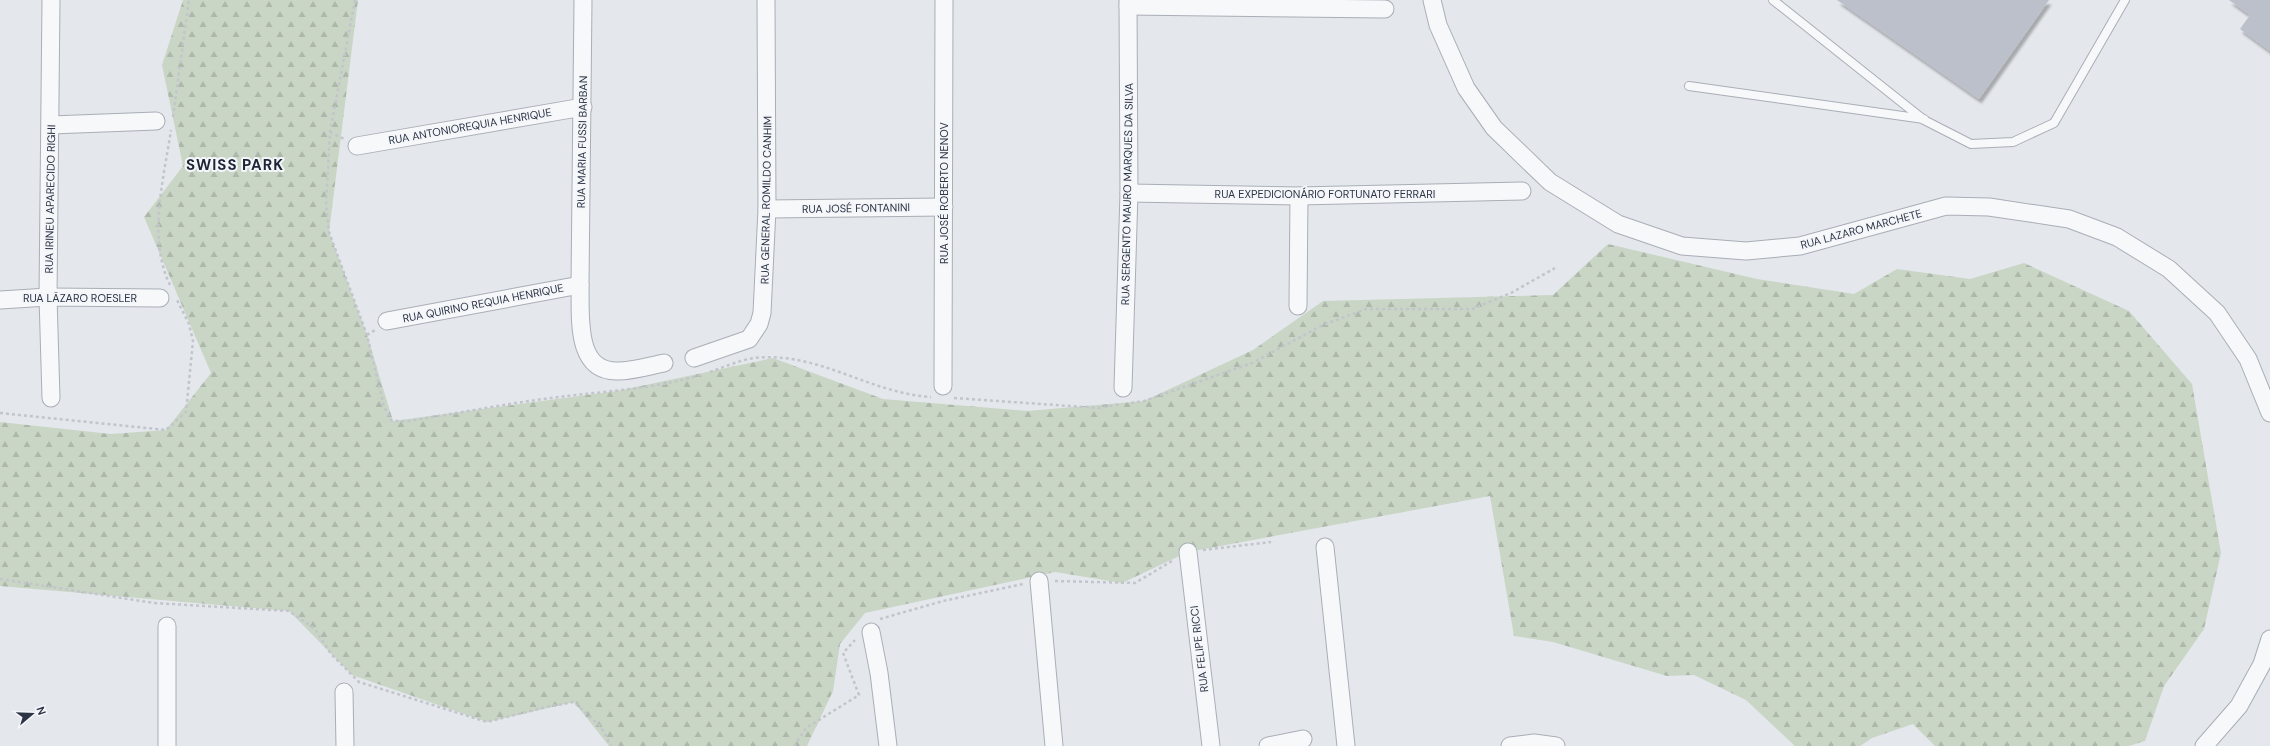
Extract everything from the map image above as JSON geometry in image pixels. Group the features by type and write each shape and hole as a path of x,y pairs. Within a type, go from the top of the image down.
{"street":[{"name":"RUA IRINEU APARECIDO RIGHI","path":"51,0 51,125 48,297 51,398"},
{"name":"RUA MARIA FUSSI BARBAN","path":"580,285 583,0"},
{"name":"RUA GENERAL ROMILDO CANHIM","path":"694,358 749,339 759,324 765,286 767,209 766,0"},
{"name":"RUA JOSÉ ROBERTO NENOV","path":"944,0 944,394"},
{"name":"RUA LAZARO MARCHETE","path":"1432,0 1438,25 1466,88 1494,128 1550,182 1618,224 1682,246 1746,251 1800,246 1946,206 1989,207 2068,219 2117,238 2169,269 2216,313 2248,359 2270,414"},
{"path":"1128,3 1385,9"},
{"name":"RUA SERGENTO MAURO MARQUES DA SILVA","path":"1123,388 1129,193 1128,3"},
{"name":"RUA ANTONIOREQUIA HENRIQUE","path":"357,146 583,107"},
{"path":"51,125 156,121"},
{"name":"RUA EXPEDICIONÁRIO FORTUNATO FERRARI","path":"1129,193 1299,196 1522,191"},
{"path":"1298,306 1299,196"},
{"name":"RUA JOSÉ FONTANINI","path":"767,209 944,207"},
{"path":"580,285 581,329 584,349 590,360 602,368 618,372 664,363"},
{"name":"RUA QUIRINO REQUIA HENRIQUE","path":"387,321 580,285"},
{"name":"RUA LÃZARO ROESLER","path":"0,300 48,297 169,295"},
{"path":"1325,547 1346,746"},
{"name":"RUA FELIPE RICCI","path":"1188,552 1211,746"},
{"path":"1040,581 1054,746"},
{"path":"167,626 167,746"},
{"path":"868,630 879,673 888,746"},
{"path":"2204,746 2239,706 2266,664 2270,639"},
{"path":"344,692 345,746"},
{"path":"1268,746 1303,739"},
{"path":"1510,746 1534,743 1556,746"}],"lane":[{"path":"1773,0 1924,120 1971,144 2013,142 2054,123 2125,0"},
{"path":"1689,86 1924,120"}],"path":[{"path":"0,412 166,430 186,412 194,341 189,324 169,295 167,278 161,258 159,212 189,0"},
{"path":"355,0 330,132 326,205 329,232 367,335 384,407 392,421 409,421 557,397 617,391 682,380 753,358 800,359 899,392 944,394 1099,408 1144,401 1252,363 1323,325 1366,308 1472,309 1511,293 1555,268"},
{"path":"794,746 806,728 859,696 843,653 868,630 943,601 1040,581 1135,583 1188,552 1271,542"},
{"path":"0,579 154,603 289,611 315,629 331,654 359,682 487,722 546,707 574,702 601,727 611,746"}],"green space":[{"path":"183,0 358,0 329,232 367,335 393,421 617,391 773,358 883,399 1027,411 1144,401 1253,350 1323,301 1553,295 1608,244 1757,279 1854,294 1897,269 1970,279 2024,263 2129,311 2192,384 2221,553 2204,629 2164,686 2145,741 2129,746 1935,746 1913,724 1872,738 1860,746 1795,746 1746,700 1694,675 1667,676 1553,642 1514,636 1490,496 1188,552 1122,583 1055,572 865,613 840,644 833,691 807,746 609,746 574,702 487,722 352,675 289,611 0,586 0,422 111,434 166,430 211,373 144,217 183,166 162,65"}],"building":[{"path":"1837,0 2049,0 1979,99"},
{"path":"2229,0 2270,0 2270,51 2240,29 2250,15"}],"district":[{"name":"SWISS PARK","path":"235,165"}]}
